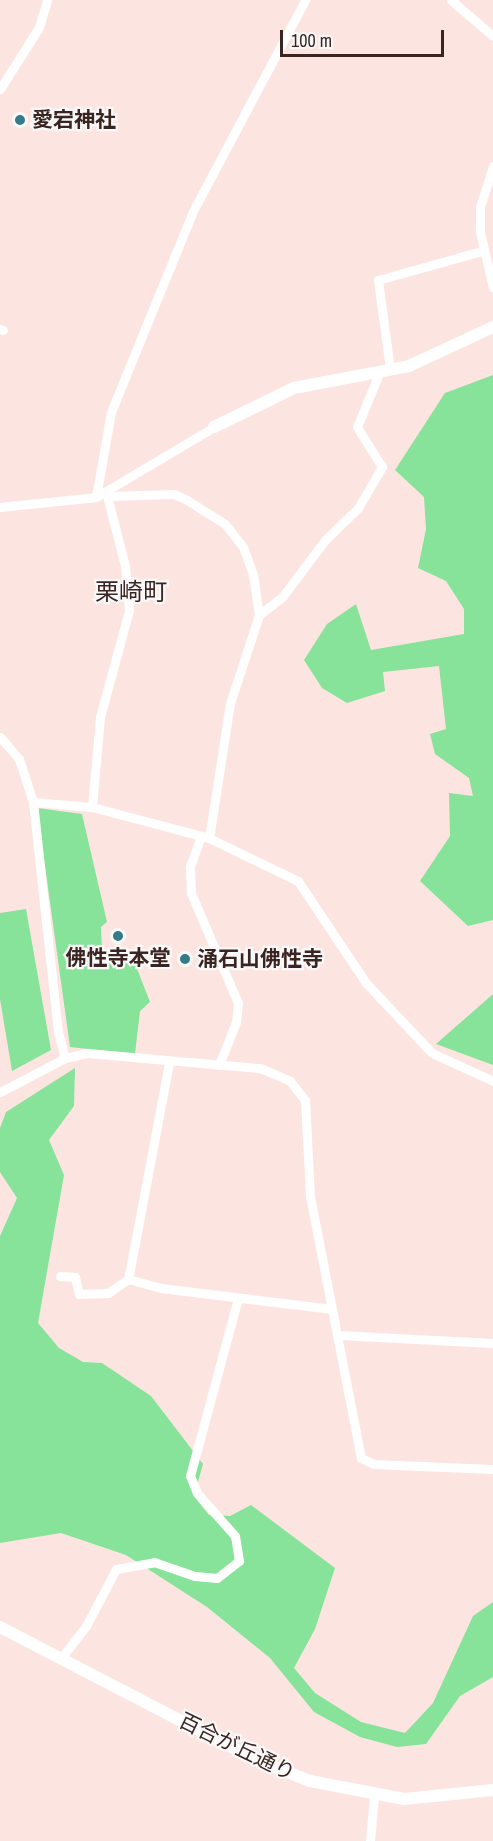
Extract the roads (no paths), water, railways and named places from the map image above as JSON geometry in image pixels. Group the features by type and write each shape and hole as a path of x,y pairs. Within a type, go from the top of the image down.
{"street":[{"path":"0,89 39,27 47,0"},
{"path":"96,497 111,412 193,211 305,0"},
{"path":"451,0 493,36"},
{"path":"493,166 480,207 482,251 493,288"},
{"path":"259,615 283,596 325,540 358,508 382,467 357,427 385,370 378,280 482,251"},
{"path":"107,494 214,427 294,388 385,370 431,358 493,327"},
{"path":"93,807 100,717 129,610 125,566 107,494"},
{"path":"0,507 107,494 174,494 225,524 247,556 259,615 230,703 205,837 190,867 191,893 238,1003 236,1022 219,1065"},
{"path":"0,736 19,759 33,802 58,1032 65,1058"},
{"path":"33,802 93,807 205,837 298,881 366,983 432,1053 493,1082"},
{"path":"0,1092 65,1058 87,1053 169,1063 219,1065 278,1072 305,1100 310,1196 339,1335 349,1414 361,1458 374,1464 493,1469"},
{"path":"60,1276 75,1277 79,1293 108,1293 128,1279 169,1063"},
{"path":"128,1279 238,1298 332,1309"},
{"path":"61,1658 86,1626 116,1569 154,1562 195,1576 217,1578 239,1561 235,1536 197,1493 190,1476 238,1298"},
{"path":"339,1335 493,1343"},
{"name":"百合が丘通り","path":"0,1627 282,1771 374,1796 428,1799 493,1790"},
{"path":"370,1841 374,1796"}],"place":[{"name":"愛宕神社","path":"20,120"},
{"name":"佛性寺本堂","path":"118,936"},
{"name":"涌石山佛性寺","path":"185,959"}],"district":[{"name":"栗崎町","path":"131,592"}]}
